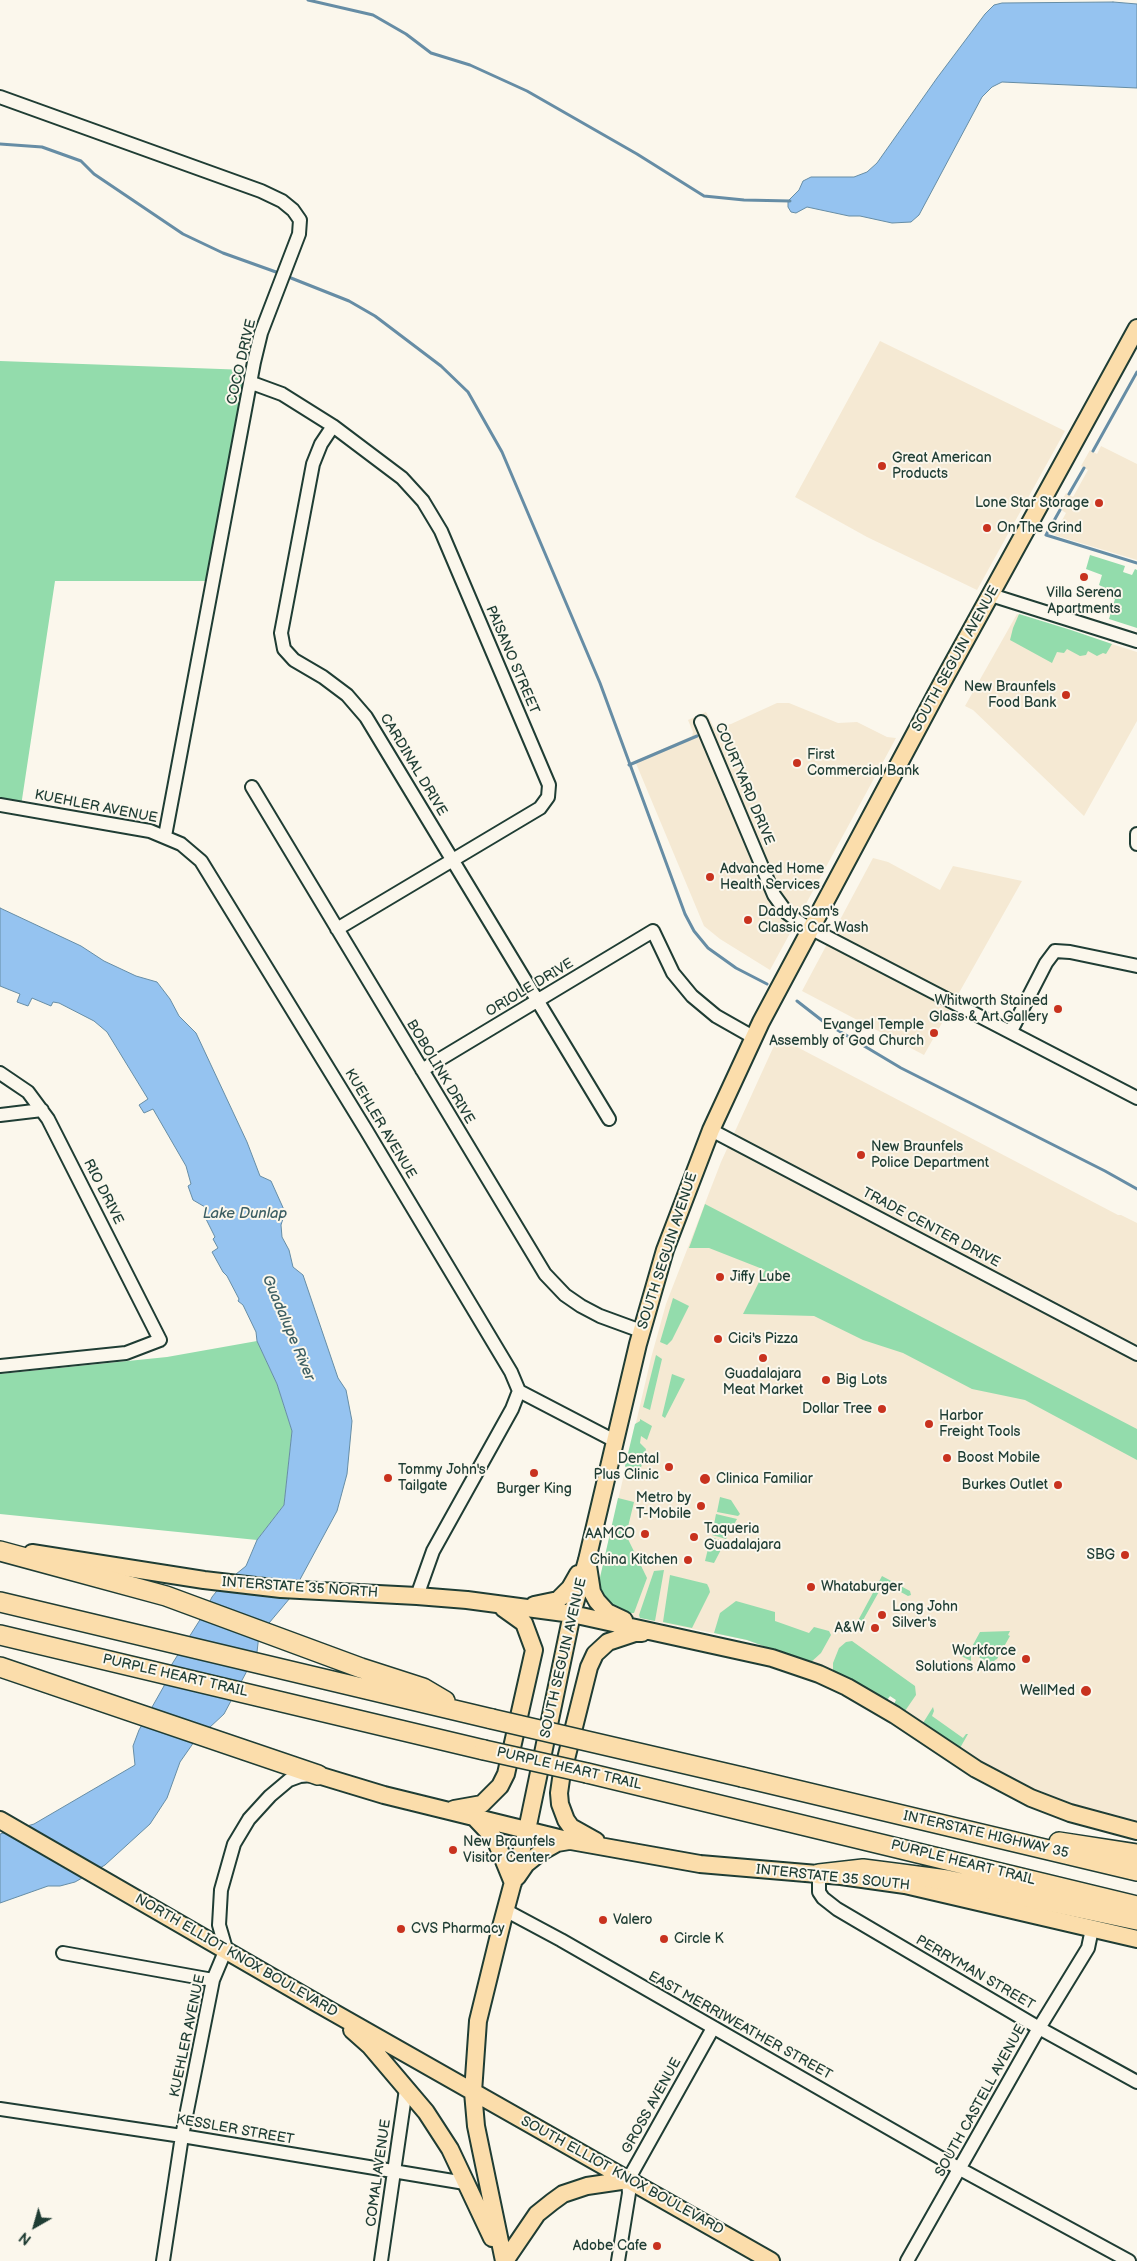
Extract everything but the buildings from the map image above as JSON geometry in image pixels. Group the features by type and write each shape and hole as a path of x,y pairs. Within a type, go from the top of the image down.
{"highway":[{"path":"0,1550 166,1596 324,1655 422,1688 465,1712"},
{"path":"0,1602 465,1712"},
{"name":"PURPLE HEART TRAIL","path":"0,1635 588,1773 1137,1906"},
{"path":"0,1668 318,1775"},
{"name":"INTERSTATE HIGHWAY 35","path":"465,1712 1137,1871"},
{"path":"992,1837 1076,1843 1137,1854"},
{"path":"819,1874 863,1869 947,1880 1137,1920"}],"main road":[{"name":"SOUTH SEGUIN AVENUE","path":"504,2261 481,2157 473,2092 478,2021 527,1830 572,1614 587,1560 641,1331 672,1228 710,1130 753,1037 990,594 1137,328"},
{"name":"INTERSTATE 35 NORTH","path":"0,1550 204,1580 280,1589 417,1596 572,1614"},
{"path":"499,1605 539,1604 558,1600 570,1588 587,1560"},
{"path":"587,1560 592,1592 601,1607 621,1619 657,1633"},
{"path":"442,1809 473,1807 482,1804 500,1786 506,1774 534,1650 524,1624 499,1605"},
{"path":"572,1614 772,1658 819,1674 870,1699 976,1769 1016,1791 1062,1811 1137,1831"},
{"path":"615,1850 571,1827 562,1812 559,1793 561,1778 589,1667 595,1654 608,1642 620,1637 634,1633 657,1633"},
{"path":"318,1775 351,1786 527,1830"},
{"path":"473,1817 495,1838 513,1883"},
{"name":"NORTH ELLIOT KNOX BOULEVARD","path":"0,1820 473,2092"},
{"name":"INTERSTATE 35 SOUTH","path":"527,1830 615,1850 700,1864 819,1874 905,1885 1137,1939"},
{"path":"513,1883 526,1864 541,1852 557,1843 571,1841"},
{"path":"334,2013 370,2046 426,2112 450,2148 465,2184 504,2261 537,2214 564,2194 587,2186 628,2180"},
{"name":"SOUTH ELLIOT KNOX BOULEVARD","path":"473,2092 771,2261"}],"street":[{"name":"COCO DRIVE","path":"0,97 260,191 282,201 293,210 300,220 299,234 261,333 165,836"},
{"name":"PAISANO STREET","path":"252,383 282,394 333,426 402,478 432,516 484,630 548,785 548,797 543,806 338,929"},
{"name":"CARDINAL DRIVE","path":"333,426 313,464 281,641 288,655 347,695 366,717 609,1119"},
{"path":"990,594 1137,641"},
{"name":"COURTYARD DRIVE","path":"701,722 778,903 794,919 1137,1098"},
{"name":"BOBOLINK DRIVE","path":"252,787 540,1266 565,1295 588,1310 641,1331"},
{"name":"KUEHLER AVENUE","path":"0,805 140,829 165,836 181,844 201,861 507,1365 519,1391"},
{"path":"1137,834 1137,844"},
{"name":"ORIOLE DRIVE","path":"422,1070 653,931 674,973 692,996 716,1016 753,1037"},
{"path":"1010,1031 1046,963 1055,952 1070,952 1137,966"},
{"name":"RIO DRIVE","path":"0,1072 28,1092 42,1110 160,1340 126,1353 76,1356 0,1366"},
{"path":"0,1115 42,1110"},
{"name":"TRADE CENTER DRIVE","path":"710,1130 1137,1354"},
{"path":"417,1596 433,1551 512,1409 519,1391 615,1442"},
{"path":"226,1949 219,1925 222,1890 234,1844 250,1820 270,1796 289,1780 300,1776 318,1775"},
{"name":"PERRYMAN STREET","path":"819,1874 819,1892 837,1910 1039,2028 1137,2082"},
{"name":"EAST MERRIWEATHER STREET","path":"505,1910 960,2169 1129,2261"},
{"name":"SOUTH CASTELL AVENUE","path":"907,2261 1039,2028 1088,1948 1092,1929"},
{"name":"KUEHLER AVENUE","path":"163,2261 182,2136 213,1980 226,1949"},
{"path":"64,1953 213,1980"},
{"name":"GROSS AVENUE","path":"618,2261 629,2193 628,2180 714,2028"},
{"name":"COMAL AVENUE","path":"381,2261 406,2088"},
{"name":"KESSLER STREET","path":"0,2109 182,2136 465,2184"}],"shaded area":[{"path":"880,341 1065,431 977,590 867,537 795,497"},
{"name":"Lone Star Storage","path":"1101,446 1137,464 1137,560 1054,535 1066,513 1058,508 1066,493 1073,497 1088,470 1081,466 1090,450 1097,454"},
{"path":"1017,614 1137,652 1137,721 1084,816 973,710 965,706"},
{"path":"777,703 789,703 838,723 857,722 887,737 896,738 770,970 720,939 704,926 635,761 692,736 693,732 688,720 706,712 714,728 731,724"},
{"path":"873,858 888,862 940,890 953,866 1022,881 924,1055 802,991"},
{"path":"778,1037 1118,1215 1137,1223 1137,1822 1073,1805 1018,1783 976,1759 894,1704 896,1700 890,1696 887,1700 836,1673 747,1640 629,1616 599,1582 651,1358 666,1304 721,1162"}],"green space":[{"path":"0,361 248,370 208,581 55,581 21,806 0,803"},
{"path":"1090,555 1125,566 1123,572 1132,575 1135,569 1137,570 1137,628 1109,619 1115,599 1103,595 1105,588 1099,585 1102,575 1086,569"},
{"path":"1019,614 1112,644 1106,654 1103,653 1097,656 1088,651 1086,655 1080,656 1067,649 1064,653 1057,652 1052,663 1010,640"},
{"path":"705,1204 1137,1429 1137,1460 1025,1400 972,1389 903,1353 863,1340 814,1316 743,1314 765,1270 709,1248 689,1248"},
{"path":"673,1298 689,1306 672,1340 667,1345 660,1342"},
{"path":"257,1341 277,1384 292,1431 284,1505 257,1540 0,1514 0,1374 167,1357"},
{"path":"656,1355 662,1359 650,1410 643,1407"},
{"path":"672,1374 685,1379 665,1418 662,1416"},
{"path":"640,1419 652,1426 647,1440 641,1436 640,1443 646,1449 639,1475 629,1472 625,1466 635,1424"},
{"path":"720,1497 731,1500 740,1514 738,1516 717,1512"},
{"path":"618,1498 634,1502 626,1535 647,1578 634,1613 630,1613 629,1616 603,1600 599,1582"},
{"path":"716,1514 737,1519 726,1539 712,1535"},
{"path":"711,1537 725,1542 714,1563 705,1561"},
{"path":"664,1570 655,1621 640,1618 639,1615 654,1571"},
{"path":"670,1575 707,1584 709,1588 710,1592 692,1628 663,1622"},
{"path":"882,1576 910,1591 911,1595 908,1596 890,1586 881,1588 857,1631 854,1628"},
{"path":"736,1601 775,1612 775,1621 809,1633 814,1627 829,1631 831,1635 821,1653 810,1663 747,1640 714,1633 720,1613"},
{"path":"1010,1631 1008,1635 1010,1636 997,1659 992,1664 971,1653 971,1661 959,1655 961,1650 968,1654 980,1632"},
{"path":"852,1641 915,1686 916,1695 905,1711 894,1704 896,1700 890,1696 887,1700 833,1672 833,1663 839,1648 846,1642"},
{"path":"933,1707 932,1716 963,1738 968,1734 960,1748 923,1723"}],"water":[{"path":"1113,2 1137,4 1137,88 1002,82 992,87 982,97 919,215 911,222 892,223 807,207 796,213 791,212 788,207 788,201 799,190 803,181 811,177 854,177 867,172 877,163 937,78 985,14 994,5 1002,3"},
{"name":"Lake Dunlap","path":"0,908 81,946 104,961 136,976 157,982 170,999 179,1016 196,1033 247,1142 260,1176 271,1181 285,1212 281,1225 282,1237 289,1250 293,1267 303,1275 338,1378 346,1390 352,1421 347,1474 337,1511 290,1598 259,1635 257,1652 224,1714 194,1742 180,1762 167,1798 150,1824 105,1865 75,1882 60,1886 48,1886 0,1903 0,1834 34,1824 135,1765 133,1746 139,1730 164,1686 167,1672 203,1615 212,1597 220,1587 246,1566 257,1540 284,1505 292,1431 277,1384 257,1341 256,1332 243,1305 238,1301 239,1299 227,1276 212,1252 218,1248 213,1239 215,1237 205,1217 205,1207 193,1200 188,1186 191,1184 186,1166 153,1109 144,1113 139,1105 148,1099 107,1032 94,1021 59,1003 53,1002 51,1006 32,998 28,1006 17,1002 20,994 0,986"}],"waterway":[{"path":"308,0 373,15 406,34 431,53 470,65 527,91 637,154 704,196 744,200 790,201"},
{"path":"0,144 42,147 81,161 94,174 183,234 223,253 276,272"},
{"path":"291,278 349,301 375,316 441,366 468,392 502,452 600,683 685,914 694,931 708,948 736,968 767,984"},
{"path":"1093,451 1137,372"},
{"path":"1069,494 1084,468"},
{"path":"1060,510 1046,535 1137,563"},
{"path":"629,765 697,736"},
{"path":"797,1001 824,1022 901,1068 1137,1189"}],"place":[{"name":"Great American Products","path":"882,466"},
{"name":"Lone Star Storage","path":"1099,503"},
{"name":"On The Grind","path":"987,528"},
{"name":"Villa Serena Apartments","path":"1084,577"},
{"name":"New Braunfels Food Bank","path":"1066,695"},
{"name":"First Commercial Bank","path":"797,763"},
{"name":"Advanced Home Health Services","path":"710,877"},
{"name":"Daddy Sam's Classic Car Wash","path":"748,920"},
{"name":"Whitworth Stained Glass & Art Gallery","path":"1058,1009"},
{"name":"Evangel Temple Assembly of God Church","path":"934,1033"},
{"name":"New Braunfels Police Department","path":"861,1155"},
{"name":"Jiffy Lube","path":"720,1277"},
{"name":"Cici's Pizza","path":"718,1339"},
{"name":"Guadalajara Meat Market","path":"763,1358"},
{"name":"Big Lots","path":"826,1380"},
{"name":"Dollar Tree","path":"882,1409"},
{"name":"Harbor Freight Tools","path":"929,1424"},
{"name":"Boost Mobile","path":"947,1458"},
{"name":"Dental Plus Clinic","path":"669,1467"},
{"name":"Burger King","path":"534,1473"},
{"name":"Tommy John's Tailgate","path":"388,1478"},
{"name":"Clinica Familiar","path":"705,1479"},
{"name":"Burkes Outlet","path":"1058,1485"},
{"name":"Metro by T-Mobile","path":"701,1506"},
{"name":"AAMCO","path":"645,1534"},
{"name":"Taqueria Guadalajara","path":"694,1537"},
{"name":"SBG","path":"1125,1555"},
{"name":"China Kitchen","path":"688,1560"},
{"name":"Whataburger","path":"811,1587"},
{"name":"Long John Silver's","path":"882,1615"},
{"name":"A&W","path":"875,1628"},
{"name":"Workforce Solutions Alamo","path":"1026,1659"},
{"name":"WellMed","path":"1086,1691"},
{"name":"New Braunfels Visitor Center","path":"453,1850"},
{"name":"Valero","path":"603,1920"},
{"name":"CVS Pharmacy","path":"401,1929"},
{"name":"Circle K","path":"664,1939"},
{"name":"Adobe Cafe","path":"657,2246"}],"water label":[{"name":"Guadalupe River","path":"288,1328"}]}
